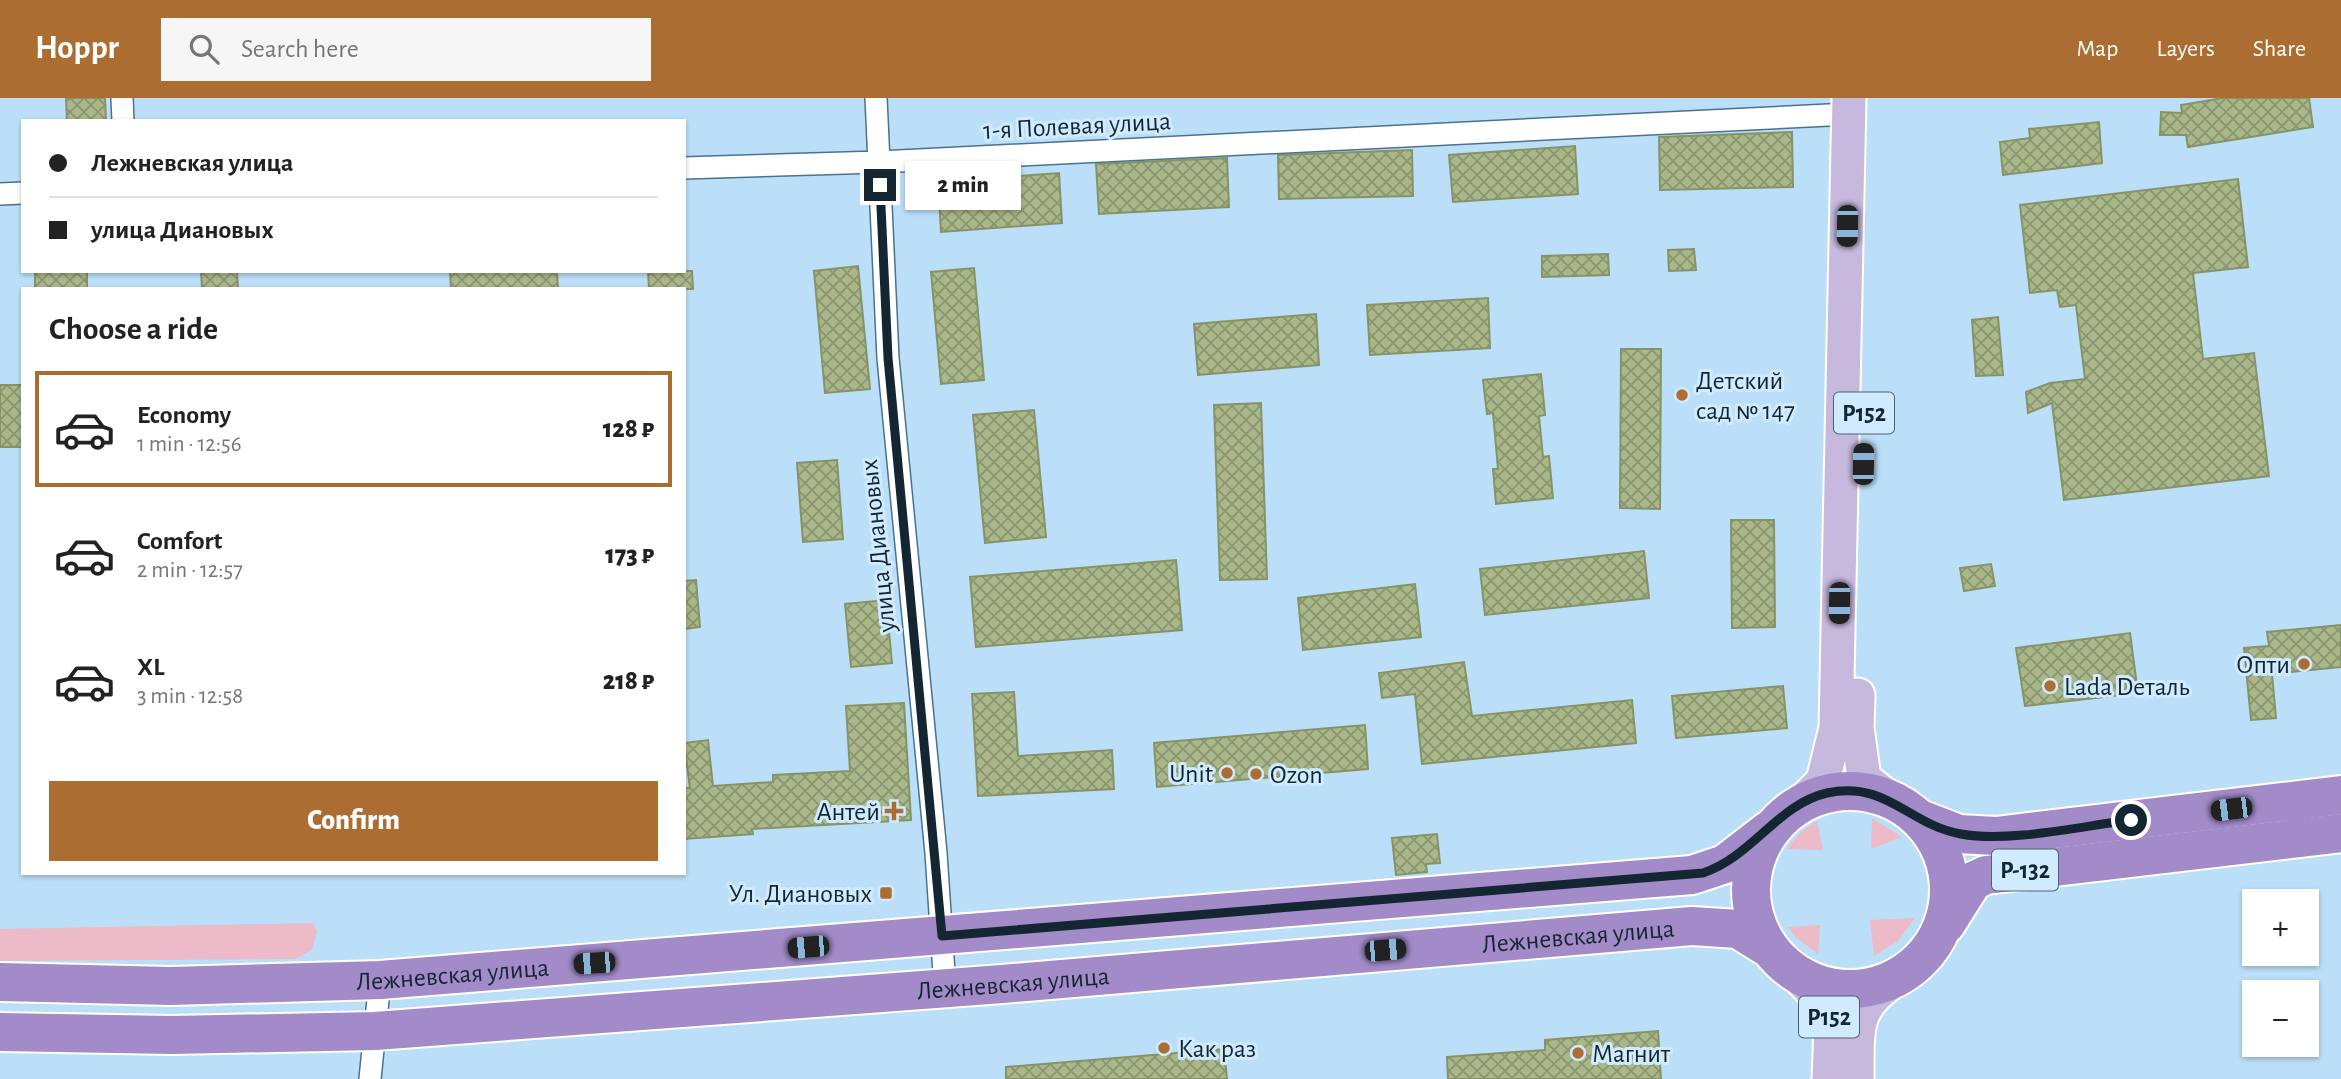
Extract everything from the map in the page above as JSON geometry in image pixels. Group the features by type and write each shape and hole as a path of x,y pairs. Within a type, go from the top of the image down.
{"highway":[{"path":"1840,791 1867,792 1905,809 1932,835 1947,871 1948,910 1943,929 1919,961 1888,985 1859,990 1830,988 1779,958 1753,913 1751,888 1754,864 1769,830 1800,804 1840,791"},
{"name":"Р-132","path":"1905,809 1959,834 1996,836 2341,795"},
{"name":"Лежневская улица","path":"0,982 171,986 380,980 1692,875 1725,864 1769,830"},
{"name":"Р-132","path":"1943,929 1973,881 1986,875 2341,833"},
{"name":"Лежневская улица","path":"0,1032 172,1035 375,1031 945,988 1692,926 1738,929 1779,958"}],"main road":[{"name":"Р152","path":"1800,804 1823,780 1836,728 1860,106"},
{"name":"Р152","path":"1860,106 1857,728 1864,778 1905,809"},
{"name":"Р152","path":"1779,958 1826,1006 1830,1023 1829,1079"},
{"name":"Р152","path":"1857,1079 1862,1011 1868,1000 1888,985"}],"street":[{"path":"122,98 123,119"},
{"name":"улица Диановых","path":"876,98 889,371 945,988"},
{"name":"1-я Полевая улица","path":"686,168 879,162 1860,106"},
{"path":"0,194 21,193"},
{"path":"370,1079 380,980"}],"shaded area":[{"path":"1872,818 1902,837 1871,849"},
{"path":"1817,821 1823,850 1786,849 1802,831"},
{"path":"1915,918 1898,941 1874,956 1870,920"},
{"path":"313,923 317,931 312,950 295,959 0,961 0,929"},
{"path":"1820,925 1818,954 1795,937 1788,927"}],"building":[{"path":"66,98 105,98 106,119 67,119"},
{"path":"2223,98 2309,98 2313,127 2188,147 2186,135 2160,135 2161,112 2182,113 2181,105"},
{"path":"2099,122 2102,163 2003,175 2000,142 2030,138 2029,129"},
{"path":"1792,132 1793,187 1660,190 1659,137"},
{"path":"1575,146 1578,194 1453,202 1449,155"},
{"path":"1412,150 1413,196 1279,199 1278,155"},
{"path":"1227,158 1229,207 1099,214 1096,164"},
{"path":"1059,173 1062,223 941,232 938,182"},
{"path":"2238,179 2248,267 2193,273 2203,359 2254,353 2269,476 2064,500 2052,403 2028,413 2026,392 2050,383 2085,379 2076,305 2060,307 2057,290 2030,293 2020,205"},
{"path":"1694,249 1696,270 1669,271 1668,250"},
{"path":"1608,254 1609,275 1542,277 1542,256"},
{"path":"858,266 870,389 825,393 814,271"},
{"path":"974,268 984,380 941,384 931,272"},
{"path":"692,271 693,289 649,287 648,273"},
{"path":"35,273 87,273 87,287 35,287"},
{"path":"201,273 237,273 238,287 202,287"},
{"path":"450,273 557,273 558,287 451,287"},
{"path":"1488,298 1490,348 1370,355 1367,305"},
{"path":"1316,314 1319,365 1198,375 1194,324"},
{"path":"1998,317 2003,375 1976,376 1972,320"},
{"path":"1621,349 1661,349 1660,509 1620,508"},
{"path":"1541,374 1545,415 1539,416 1543,457 1549,456 1553,498 1496,504 1493,469 1498,469 1493,413 1487,414 1483,380"},
{"path":"0,385 21,385 21,447 0,447"},
{"path":"1261,403 1267,579 1220,580 1214,405"},
{"path":"1034,410 1046,537 985,543 973,415"},
{"path":"837,460 843,539 803,542 797,463"},
{"path":"1731,520 1774,520 1775,627 1732,628"},
{"path":"1644,551 1649,598 1485,615 1480,569"},
{"path":"1176,560 1182,630 976,647 970,577"},
{"path":"1991,564 1995,586 1964,591 1960,568"},
{"path":"696,580 700,627 686,629 686,581"},
{"path":"1415,584 1421,637 1303,650 1298,598"},
{"path":"886,600 892,663 851,667 845,604"},
{"path":"2341,625 2341,667 2272,674 2276,718 2251,720 2244,648 2269,646 2267,632"},
{"path":"2130,633 2138,693 2025,706 2016,648"},
{"path":"1464,662 1472,716 1632,700 1636,743 1422,764 1415,694 1382,698 1379,673"},
{"path":"1783,686 1787,728 1676,738 1672,696"},
{"path":"1014,692 1018,756 1112,750 1114,789 978,796 972,694"},
{"path":"904,703 911,820 752,829 753,834 686,839 686,788 690,788 686,743 708,740 713,786 773,782 773,775 850,771 846,706"},
{"path":"1365,725 1368,769 1157,787 1154,743"},
{"path":"1437,834 1440,863 1426,864 1427,872 1396,875 1392,838"},
{"name":"Магнит","path":"1658,1031 1661,1079 1448,1079 1447,1057 1545,1050 1545,1040"},
{"path":"1224,1049 1227,1079 1006,1079 1006,1067"}],"place":[{"name":"Детский сад № 147","path":"1682,395"},
{"name":"Опти","path":"2304,664"},
{"name":"Lada Dеталь","path":"2050,686"},
{"name":"Unit","path":"1227,773"},
{"name":"Ozon","path":"1256,774"},
{"name":"Антей","path":"894,811"},
{"name":"Ул. Диановых","path":"886,893"},
{"name":"Как раз","path":"1164,1048"},
{"name":"Магнит","path":"1578,1053"}],"route":[{"path":"880,185 888,358 942,936 1692,875 1725,864 1755,844 1800,804 1813,797 1840,791 1867,792 1890,799 1920,819 1950,832 1969,835 1996,836 2131,820"}]}
